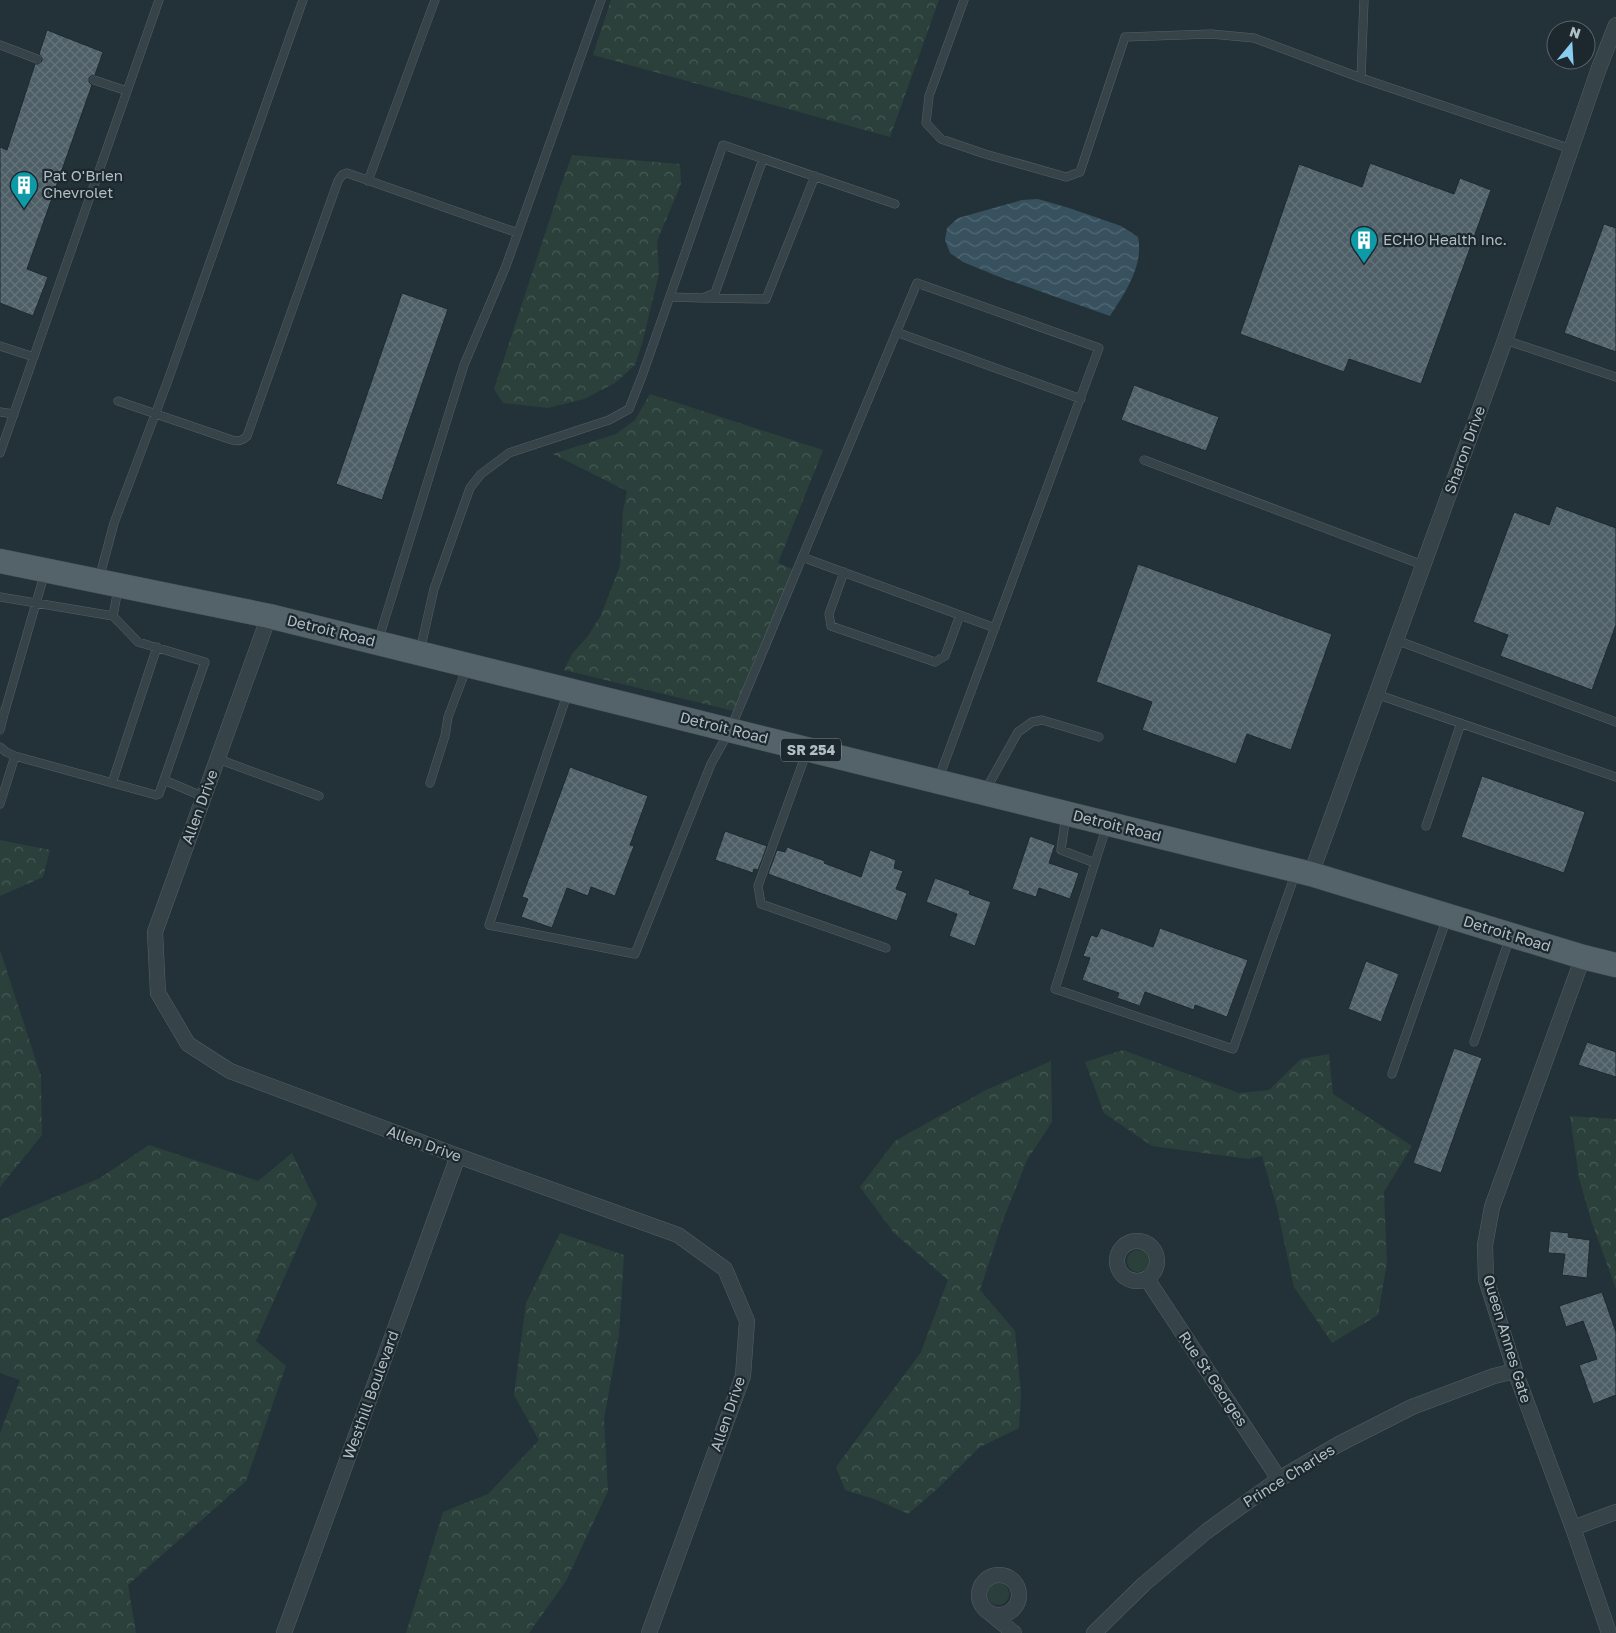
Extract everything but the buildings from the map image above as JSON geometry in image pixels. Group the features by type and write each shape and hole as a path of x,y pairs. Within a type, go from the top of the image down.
{"main road":[{"name":"Detroit Road","path":"0,561 269,616 1304,872 1583,957 1616,964"}],"street":[{"name":"Sharon Drive","path":"1304,872 1376,694 1424,565 1571,149 1614,35"},
{"name":"Allen Drive","path":"269,616 155,932 158,993 188,1044 230,1071 678,1235 725,1268 747,1321 743,1376 649,1633"},
{"name":"Queen Annes Gate","path":"1583,957 1492,1207 1485,1245 1486,1279 1515,1371 1573,1528 1609,1633"},
{"name":"Westhill Boulevard","path":"284,1633 458,1156"},
{"name":"Rue St Georges","path":"1147,1280 1280,1479"},
{"name":"Prince Charles","path":"1094,1633 1144,1584 1207,1531 1280,1479 1339,1444 1412,1407 1494,1376 1515,1371"},
{"path":"1573,1528 1616,1512"},
{"path":"990,1613 1014,1633"}],"lane":[{"path":"0,453 159,0"},
{"path":"0,747 15,756 156,796 159,794 205,662 138,642 113,616 109,583 114,523 155,414 303,0"},
{"path":"368,180 436,0"},
{"path":"378,642 464,365 506,266 601,0"},
{"path":"964,0 929,96 926,123 941,139 985,154 1066,177 1080,172 1125,37 1211,34 1254,38 1361,78 1571,149"},
{"path":"1361,78 1364,0"},
{"path":"0,45 37,59"},
{"path":"94,80 127,92"},
{"path":"420,653 434,589 470,488 481,474 509,453 609,420 629,410 722,145 895,204"},
{"path":"703,298 715,293 763,159"},
{"path":"118,401 237,442 248,436 338,181 342,175 347,173 518,233"},
{"path":"670,297 766,299 815,176"},
{"path":"569,690 489,924 635,954 711,764 730,730 917,283 1099,348 938,781"},
{"path":"896,332 1081,399"},
{"path":"1505,340 1616,377"},
{"path":"0,346 34,357"},
{"path":"0,412 14,414"},
{"path":"1144,460 1424,565"},
{"path":"802,557 996,628"},
{"path":"0,730 2,714 46,570"},
{"path":"844,572 829,614 831,626 935,662 945,656 960,615"},
{"path":"0,597 113,616"},
{"path":"1396,640 1616,722"},
{"path":"112,783 157,647"},
{"path":"430,783 446,736 448,718 467,665"},
{"path":"1376,694 1616,777"},
{"path":"984,793 1018,732 1032,722 1042,720 1099,737"},
{"path":"1426,826 1461,723"},
{"path":"808,749 758,886 761,904 886,948"},
{"path":"0,804 15,756"},
{"path":"218,759 319,796"},
{"path":"164,780 204,797"},
{"path":"1066,813 1061,850 1094,863"},
{"path":"1107,823 1054,989 1232,1049 1304,872"},
{"path":"1392,1074 1448,916"},
{"path":"1474,1042 1511,935"}],"green space":[{"path":"611,0 939,0 890,137 593,55"},
{"path":"572,155 680,164 681,184 657,241 659,273 642,344 635,365 615,383 584,399 548,408 503,403 494,389"},
{"path":"650,394 823,450 778,563 797,571 738,712 564,670 572,654 588,636 601,615 620,566 623,511 627,491 553,454 616,434 635,420"},
{"path":"0,840 50,850 43,877 0,896"},
{"path":"0,950 41,1076 42,1135 0,1187"},
{"path":"1123,1050 1239,1093 1269,1090 1301,1059 1329,1054 1333,1094 1412,1146 1384,1192 1387,1263 1378,1315 1332,1343 1294,1287 1277,1208 1262,1156 1248,1159 1152,1146 1104,1113 1085,1062"},
{"path":"1051,1061 1052,1122 1027,1160 1003,1220 980,1290 1015,1331 1021,1394 1019,1428 980,1447 936,1490 908,1514 877,1500 845,1490 836,1467 921,1352 948,1280 894,1233 860,1187 895,1141 986,1090"},
{"path":"1570,1116 1616,1119 1616,1289 1591,1220 1579,1178"},
{"path":"149,1145 258,1181 292,1153 317,1204 256,1341 286,1366 246,1481 128,1585 136,1633 0,1633 0,1433 20,1380 0,1373 0,1220 100,1178"},
{"path":"560,1233 624,1255 619,1335 604,1419 608,1491 566,1581 529,1633 406,1633 443,1512 488,1494 539,1440 514,1395 526,1303"},
{"path":"1138,1250 1146,1253 1149,1261 1146,1269 1138,1272 1130,1269 1127,1261 1130,1253"},
{"path":"998,1583 1006,1586 1009,1594 1006,1602 998,1605 990,1602 987,1594 990,1586"}],"water":[{"path":"1038,199 1121,226 1138,237 1139,247 1136,268 1127,288 1110,316 997,276 963,262 950,253 945,240 947,228 958,218 1022,200"}],"place":[{"name":"Pat O'Brien Chevrolet","path":"24,209"},
{"name":"ECHO Health Inc.","path":"1364,264"}]}
